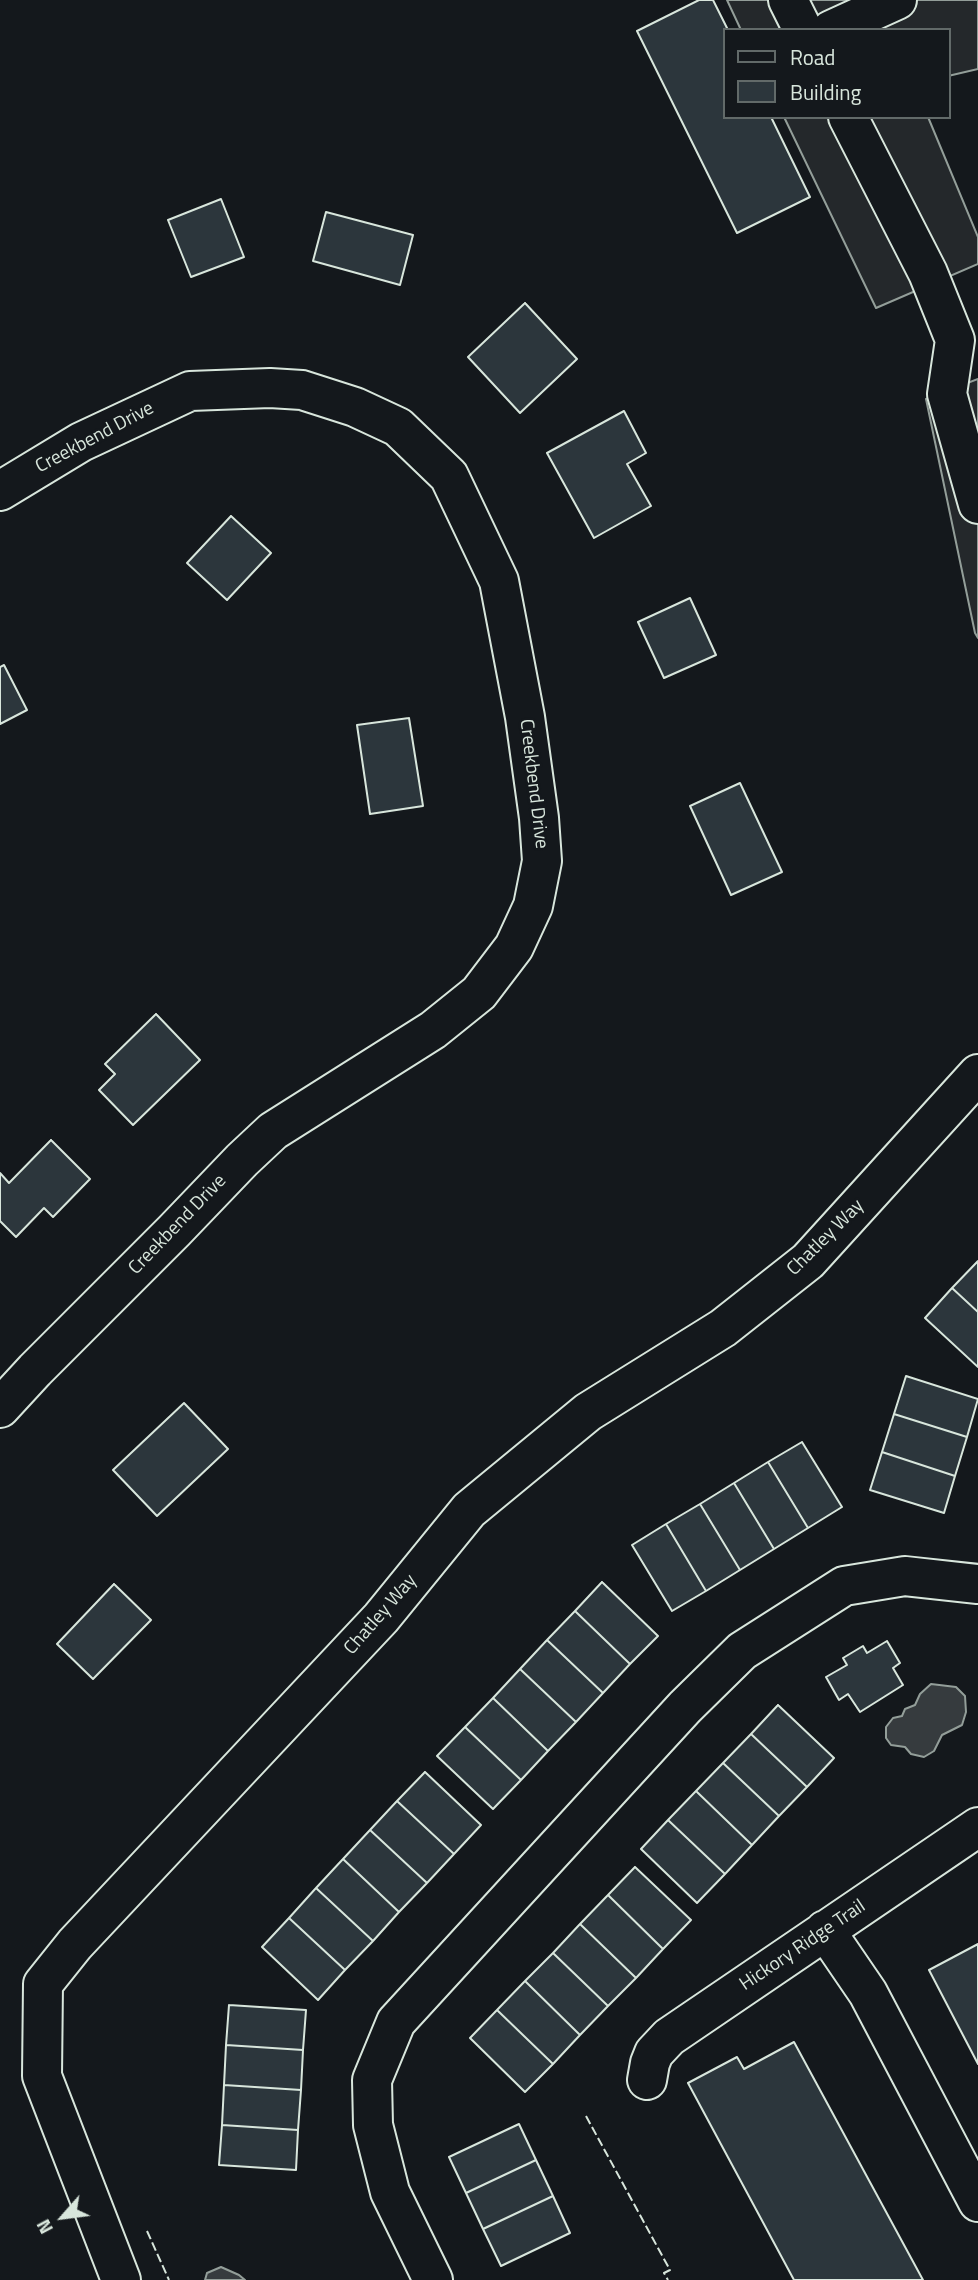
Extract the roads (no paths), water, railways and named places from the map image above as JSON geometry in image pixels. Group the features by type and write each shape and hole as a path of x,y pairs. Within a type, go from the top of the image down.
{"street":[{"path":"788,0 802,28"},
{"path":"835,28 897,0"},
{"path":"849,119 928,273 955,340 947,394 978,504"},
{"name":"Creekbend Drive","path":"0,491 81,442 190,391 270,388 302,390 355,407 398,427 449,476 499,581 525,717 542,861 533,906 514,947 479,993 433,1030 273,1131 0,1408"},
{"name":"Chatley Way","path":"121,2280 42,2076 43,1984 84,1934 380,1618 469,1510 587,1412 723,1328 808,1261 978,1074"},
{"path":"433,2280 390,2192 373,2125 372,2080 396,2022 685,1707 742,1651 844,1586 905,1576 978,1584"},
{"name":"Hickory Ridge Trail","path":"647,2080 654,2053 669,2037 978,1827"},
{"path":"825,1930 868,1993 978,2202"}]}
